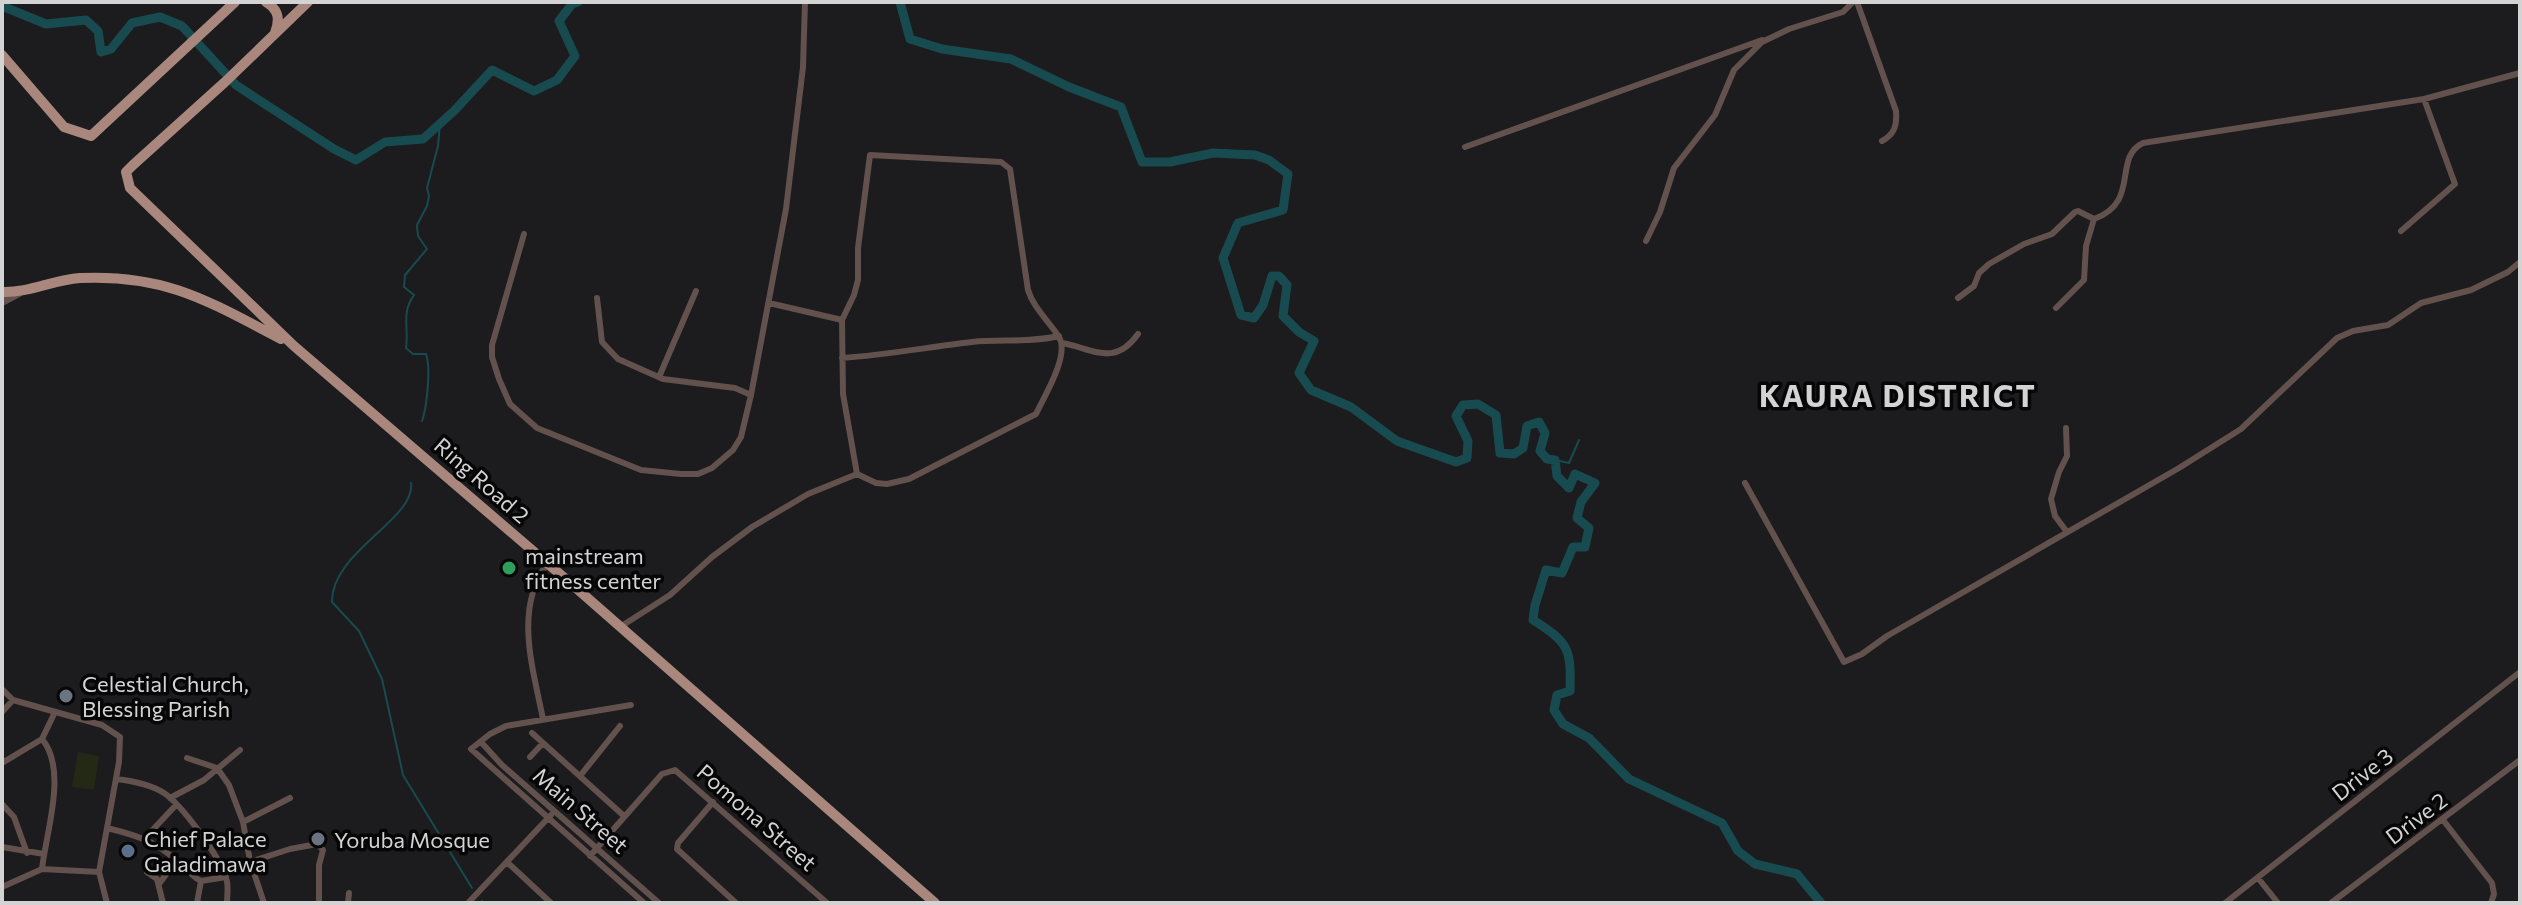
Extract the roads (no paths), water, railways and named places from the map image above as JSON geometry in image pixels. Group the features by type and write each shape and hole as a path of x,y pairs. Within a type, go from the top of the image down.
{"main road":[{"path":"2,55 64,127 91,136 235,2"},
{"path":"266,2 279,17 275,35"},
{"path":"275,35 308,2"},
{"name":"Ring Road 2","path":"275,35 129,168 128,185 135,195 294,346 935,903"},
{"path":"2,72 16,71"},
{"path":"2,292 21,293 37,285 75,278 119,277 152,282 191,293 294,346"},
{"path":"225,310 234,306 241,297"}],"street":[{"path":"524,234 495,327 492,357 510,404 537,428 641,470 698,474 712,468 733,450 741,437 751,395 789,186 799,103 805,2"},
{"path":"1465,147 1843,12 1855,2 1896,111 1893,133 1882,141"},
{"path":"1646,241 1660,212 1674,168 1715,115 1734,70 1769,37"},
{"path":"1958,298 1974,286 1979,273 1989,264 2024,244 2052,234 2075,212 2094,219 2107,214 2118,203 2129,157 2143,143 2424,99 2520,73"},
{"path":"2401,231 2455,184 2424,99"},
{"path":"620,627 670,595 712,557 752,527 808,494 857,474 876,483 909,479 1036,414 1061,359 1060,340 1033,305 1028,290 1010,169 1001,162 869,155 857,253 858,280 842,320 843,394 857,474"},
{"path":"2056,308 2084,280 2084,259 2094,219"},
{"path":"1745,483 1844,662 2241,429 2337,338 2353,331 2388,325 2421,303 2471,290 2508,272 2520,262"},
{"path":"659,377 696,291"},
{"path":"2,302 21,293"},
{"path":"597,298 600,334 605,348 629,365 659,377 735,388 751,395"},
{"path":"769,303 842,320"},
{"path":"842,358 889,355 974,342 1060,340 1104,354 1128,345 1138,334"},
{"path":"2066,428 2067,456 2051,499 2055,516 2067,532"},
{"path":"543,719 528,629 532,595 546,565"},
{"name":"Drive 3","path":"2225,903 2520,672"},
{"path":"2,689 13,700 102,725 118,734 121,741 116,779 99,872 107,903"},
{"path":"2,712 13,700"},
{"path":"481,742 506,726 631,705"},
{"path":"2,763 42,739 55,712"},
{"path":"580,776 620,726"},
{"path":"532,733 624,816"},
{"path":"42,739 50,752 56,773 42,869"},
{"name":"Main Street","path":"638,901 526,798 499,768 481,742 471,749 499,768 532,791 659,903"},
{"path":"530,757 543,743"},
{"path":"170,798 198,784 240,750"},
{"path":"187,758 217,768 229,785 243,822 250,861 264,903"},
{"name":"Drive 2","path":"2331,903 2520,760"},
{"name":"Pomona Street","path":"590,856 662,774 671,769 827,903"},
{"path":"116,779 141,783 170,798 199,831 224,874 227,903"},
{"path":"526,798 532,791"},
{"path":"243,822 290,798"},
{"path":"713,802 678,843 677,849 736,903"},
{"path":"2,804 14,817 27,853"},
{"path":"146,837 176,805"},
{"path":"474,898 555,810"},
{"path":"2443,820 2492,883 2494,894 2491,903"},
{"path":"107,828 146,837 201,881"},
{"path":"201,881 250,861 319,845 323,850 319,865 319,903"},
{"path":"2,847 44,854"},
{"path":"159,884 176,861"},
{"path":"508,863 551,903"},
{"path":"2,887 42,869 99,872"},
{"path":"147,872 159,884 163,903"},
{"path":"2258,878 2278,903"},
{"path":"197,903 201,881"},
{"path":"638,901 645,890"},
{"path":"348,903 349,893"}],"waterway":[{"path":"2,6 46,24 86,20 98,31 101,52 111,49 132,23 160,17 182,26 236,85 356,160 385,142 423,139 492,70 534,91 557,80 575,56 559,21 572,4 578,2"},
{"path":"900,2 910,39 942,49 1011,59 1069,87 1121,107 1142,162 1170,162 1213,153 1255,155 1269,160 1288,174 1283,210 1238,223 1223,258 1241,315 1254,318 1263,305 1272,276 1279,276 1287,285 1283,316 1299,332 1314,341 1299,373 1311,390 1351,407 1397,441 1456,462 1467,458 1468,441 1456,416 1463,405 1478,404 1496,415 1500,453 1514,454 1523,448 1527,426 1539,422 1545,433 1540,451 1547,459 1555,460 1557,476 1569,488 1575,474 1595,483 1581,502 1577,518 1589,528 1585,547 1573,547 1562,573 1546,570 1535,605 1533,620 1561,642 1570,666 1570,691 1557,695 1554,710 1563,724 1589,738 1629,779 1722,823 1738,851 1755,864 1797,874 1821,903"},
{"path":"422,421 428,387 427,360 426,354 413,354 406,348 407,314 414,295 404,287 405,275 427,249 418,236 417,225 427,206 427,188 438,146 440,124"},
{"path":"1555,460 1569,463 1579,440"},
{"path":"411,483 409,496 401,510 345,567 335,584 332,602 359,631 382,679 403,775 472,888"}],"place":[{"name":"mainstream fitness center","path":"509,568"},
{"name":"Celestial Church, Blessing Parish","path":"66,696"},
{"name":"Yoruba Mosque","path":"318,839"},
{"name":"Chief Palace Galadimawa","path":"128,851"}],"district":[{"name":"KAURA DISTRICT","path":"1898,394"}]}
